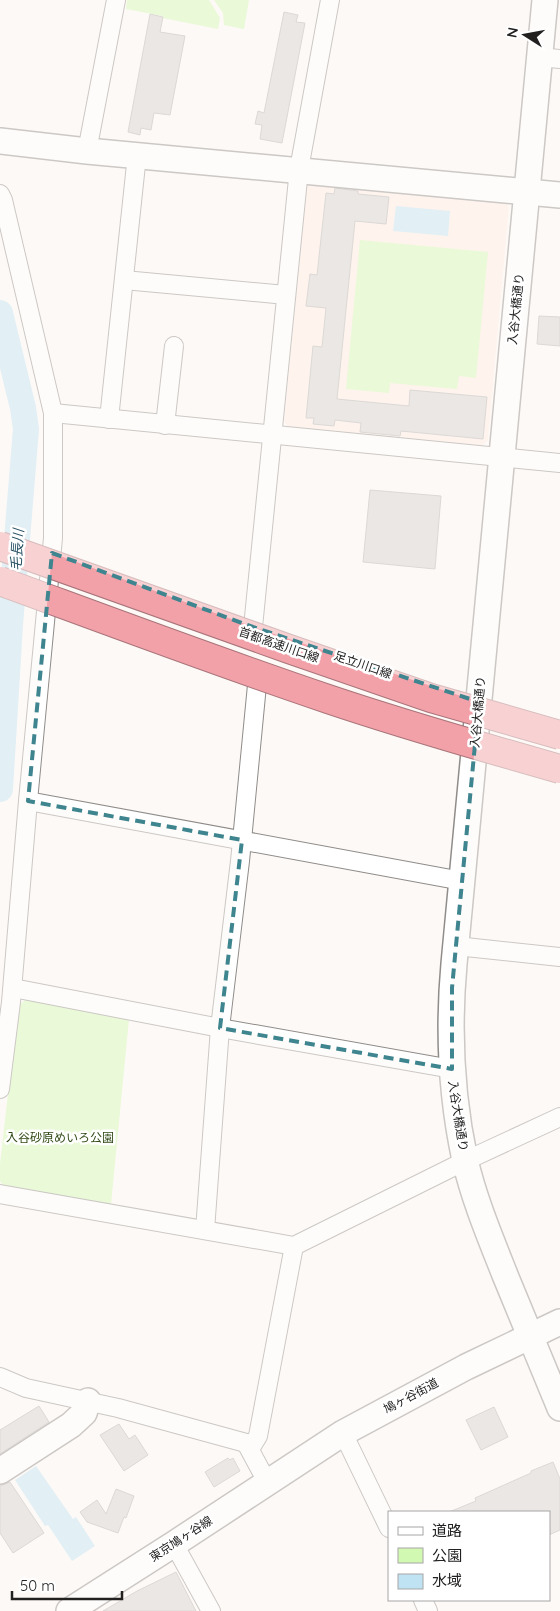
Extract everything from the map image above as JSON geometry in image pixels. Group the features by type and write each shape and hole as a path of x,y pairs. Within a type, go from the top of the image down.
{"highway":[{"name":"首都高速川口線","path":"0,546 431,698 560,735"},
{"path":"0,581 338,702 459,741 560,769"},
{"path":"183,648 341,696 560,757"}],"street":[{"path":"88,151 116,0"},
{"path":"253,627 299,169 330,0"},
{"name":"入谷大橋通り","path":"545,0 550,58 528,192 462,880 450,1027 457,1117 466,1161 478,1203 560,1408"},
{"path":"0,141 88,151 299,169 560,195"},
{"path":"109,419 137,155"},
{"path":"0,194 3,200 53,413 52,553 0,1089"},
{"path":"124,280 286,295"},
{"path":"165,425 174,346"},
{"path":"53,413 560,464"},
{"name":"足立川口線","path":"0,534 253,627 366,666 560,726"},
{"path":"0,593 256,685 432,745 560,780"},
{"path":"204,1230 220,1028 242,840 256,685"},
{"path":"28,801 462,880"},
{"path":"456,946 560,958"},
{"path":"8,1001 220,1028 452,1069"},
{"path":"0,1194 294,1246 560,1117"},
{"path":"250,1449 258,1436 294,1246"},
{"name":"鳩ヶ谷街道","path":"268,1482 343,1433 433,1384 560,1322"},
{"path":"0,1377 26,1388 88,1401 246,1443 268,1482"},
{"path":"0,1471 71,1425 84,1414 88,1401"},
{"path":"343,1433 388,1526"},
{"name":"東京鳩ヶ谷線","path":"69,1611 268,1482"},
{"path":"174,1544 211,1611"}],"highlighted area":[{"path":"52,553 253,627 479,702 452,988 452,1069 220,1028 242,840 28,801"}],"shaded area":[{"path":"313,180 502,199 509,207 488,440 481,446 289,428 284,421 307,185"}],"green space":[{"path":"127,0 209,0 220,18 218,29 126,9"},
{"path":"214,0 249,0 244,29 224,25 223,13"},
{"path":"360,240 488,252 476,378 459,376 457,389 390,383 389,393 346,389"},
{"name":"入谷砂原めいろ公園","path":"28,998 129,1019 111,1204 4,1187 0,1181 0,1164 18,1006"}],"water":[{"path":"396,206 450,211 448,236 393,231"},
{"path":"36,1466 73,1519 76,1517 95,1546 72,1561 48,1525 45,1526 15,1480"}],"building":[{"path":"284,12 298,15 296,22 305,23 282,143 260,139 262,125 255,124 258,111 264,113"},
{"path":"150,14 163,17 160,32 185,36 170,115 154,113 151,130 141,128 140,135 128,132"},
{"path":"335,188 358,191 358,194 389,197 386,224 355,221 337,399 409,406 410,390 487,397 483,439 401,431 400,436 360,432 361,423 335,420 334,426 313,424 314,418 306,418 313,346 322,347 326,308 306,306 310,274 317,275 326,193 334,194"},
{"path":"539,316 560,317 560,346 537,344"},
{"path":"370,490 441,496 435,569 363,562"},
{"path":"39,1406 49,1422 0,1454 0,1430"},
{"path":"494,1407 508,1437 481,1450 466,1420"},
{"path":"119,1424 129,1439 135,1435 148,1455 124,1471 100,1435"},
{"path":"228,1458 230,1460 233,1458 240,1471 214,1487 205,1472"},
{"path":"553,1462 560,1479 560,1530 550,1535 550,1511 451,1511 476,1501 475,1498 531,1473 531,1471"},
{"path":"10,1482 44,1533 13,1553 0,1533 0,1486"},
{"path":"116,1489 134,1496 118,1533 87,1522 80,1512 97,1500 106,1514"},
{"path":"176,1572 196,1611 103,1611 137,1591"}],"waterway":[{"name":"毛長川","path":"0,313 23,408 26,429 10,625 0,789"}]}
